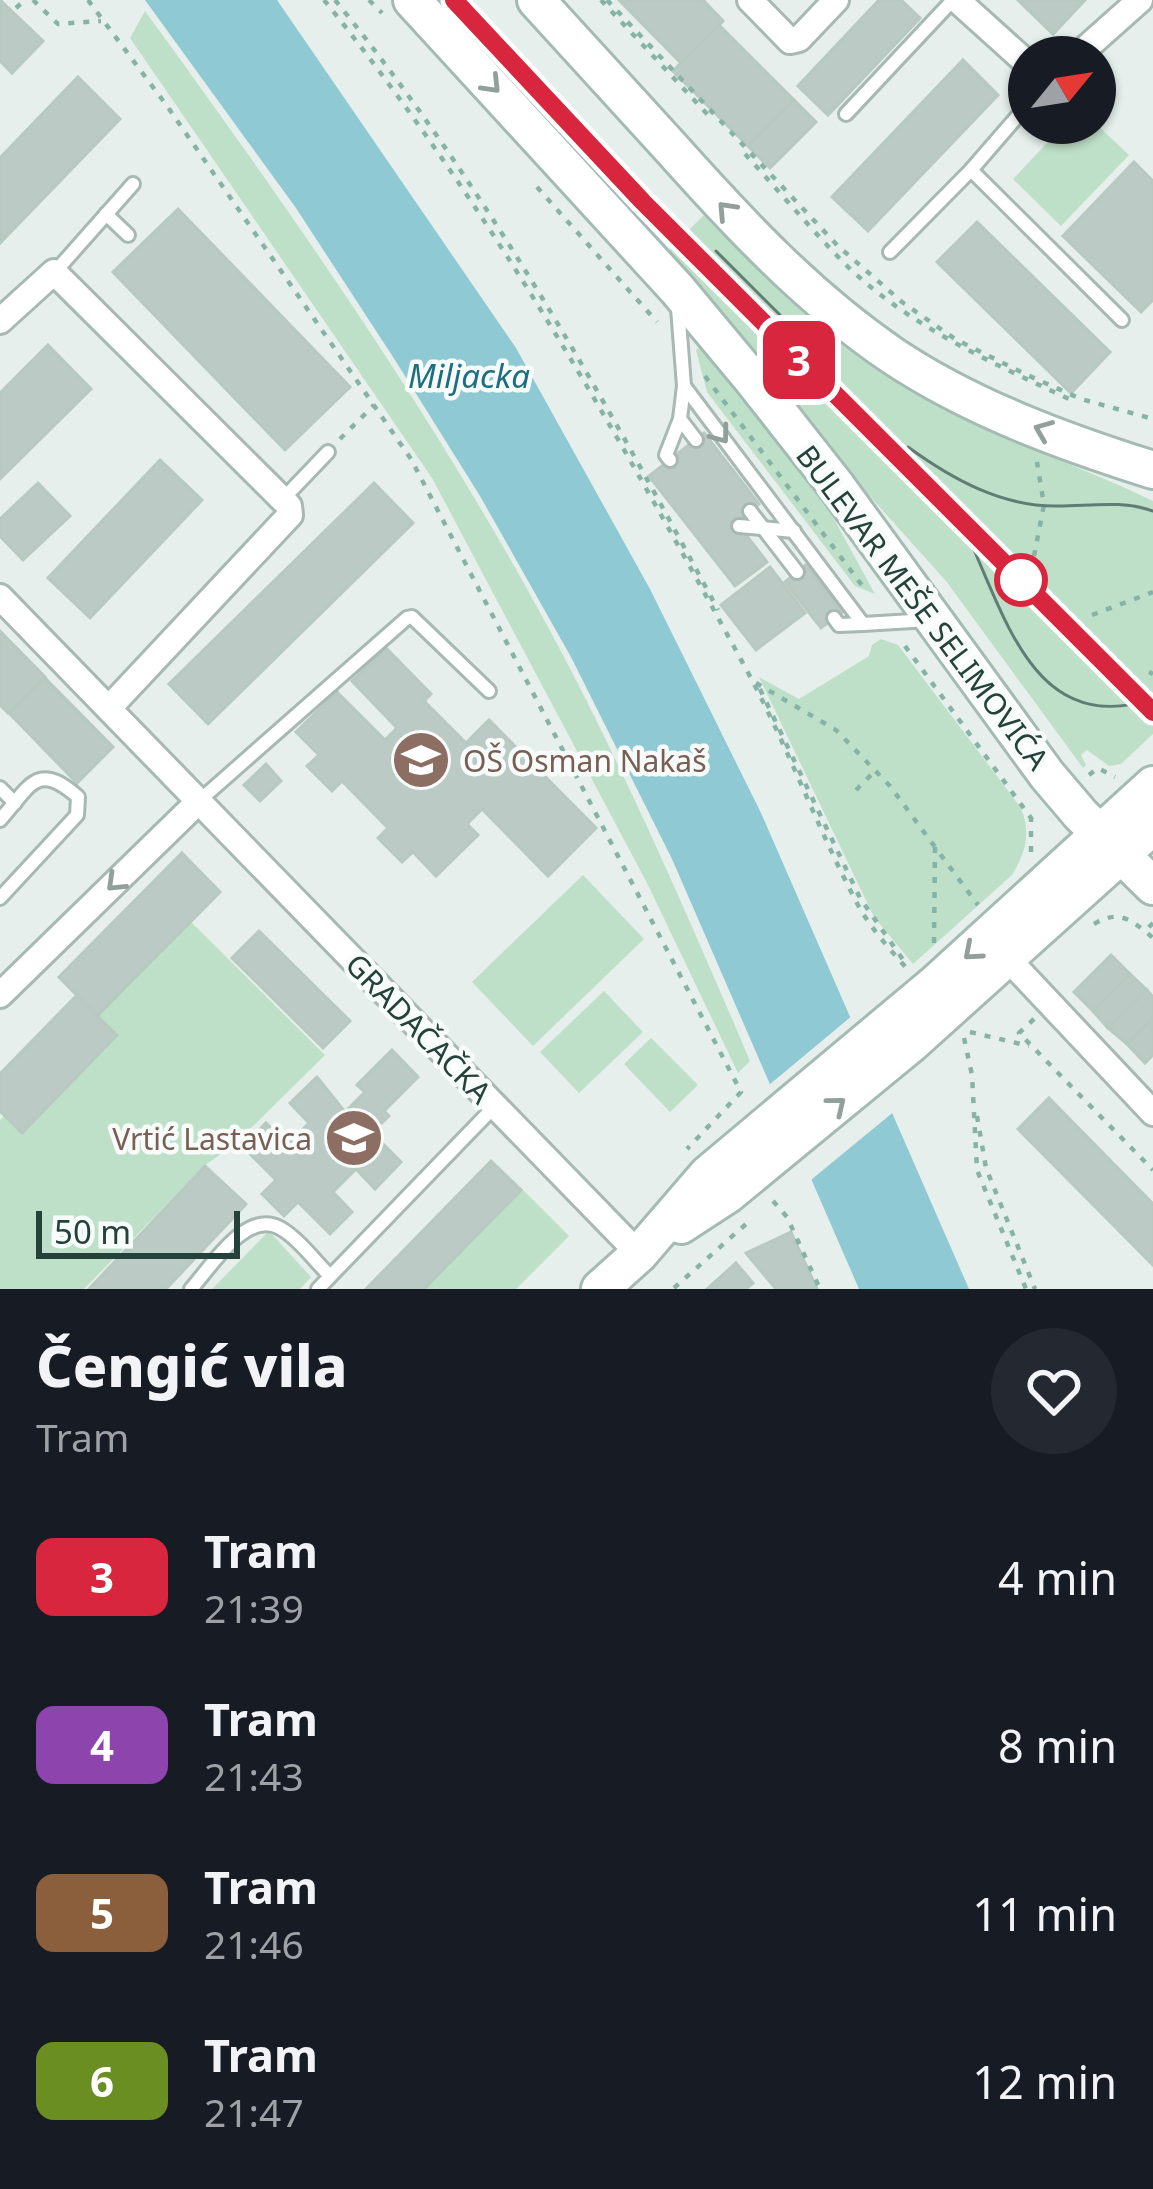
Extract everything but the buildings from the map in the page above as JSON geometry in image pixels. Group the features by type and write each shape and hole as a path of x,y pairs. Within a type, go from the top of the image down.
{"main road":[{"name":"BULEVAR MEŠE SELIMOVIĆA","path":"412,0 677,289 837,488 1047,775 1153,886"},
{"path":"536,0 725,209 814,295 896,358 1030,425 1153,470"},
{"path":"905,1029 1008,959 1111,845 1153,784"},
{"path":"600,1289 639,1255 765,1177 905,1029 1111,845 1153,826"}],"street":[{"path":"750,0 790,41 799,39 836,0"},
{"path":"955,0 1008,47"},
{"path":"1100,36 1140,0"},
{"path":"0,321 55,272 284,498 290,515 109,708"},
{"name":"GRADAČAČKA","path":"0,597 639,1255"},
{"path":"0,995 199,801"},
{"path":"1008,959 1153,1113"}],"lane":[{"path":"846,114 955,0"},
{"path":"890,253 1008,128"},
{"path":"971,170 1122,320"},
{"path":"55,272 133,184"},
{"path":"106,214 128,235"},
{"path":"670,460 666,455 680,419 684,386 677,289"},
{"path":"684,386 863,624"},
{"path":"680,419 696,440"},
{"path":"284,498 328,452"},
{"path":"750,511 797,572"},
{"path":"739,526 794,531"},
{"path":"199,801 407,618 412,617 488,691"},
{"path":"834,618 839,625 933,620"},
{"path":"0,820 38,780 47,777 57,778 78,797 77,815 0,898"},
{"path":"0,788 15,803"},
{"path":"1060,1019 1072,1014 1153,1095"},
{"path":"318,1289 495,1106"},
{"path":"191,1289 248,1227 262,1222 282,1228 330,1276"}],"path":[{"path":"16,8 29,0 58,24 104,21"},
{"path":"88,0 411,459 740,1092 685,1148 694,1157"},
{"path":"324,0 517,270 590,387 755,682 836,730 875,770 982,911"},
{"path":"335,0 443,148 633,451 755,682 860,898 911,974"},
{"path":"604,0 846,265 954,344 1072,400"},
{"path":"604,0 838,246 902,302 955,339 1025,374 1081,399 1153,419"},
{"path":"699,369 874,602"},
{"path":"328,452 374,405"},
{"path":"1030,425 1044,505 1034,556"},
{"path":"1093,615 1153,592"},
{"path":"905,646 1031,818"},
{"path":"856,790 875,770"},
{"path":"934,955 935,847"},
{"path":"1084,932 1115,915 1128,917 1153,938"},
{"path":"1145,931 1153,923"},
{"path":"1029,1009 1036,1017 1019,1033 1153,1170"},
{"path":"986,1019 964,1038 986,1168 1035,1289"},
{"path":"970,1032 1034,1048"},
{"path":"972,1075 977,1170 1026,1289"},
{"path":"761,1211 765,1177"},
{"path":"765,1177 820,1289"},
{"path":"674,1289 749,1220"}],"green space":[{"path":"145,11 366,326 518,573 589,707 684,908 750,1061 738,1073 647,883 432,478 130,38"},
{"path":"1116,143 1129,155 1061,226 1013,179 1046,144"},
{"path":"704,215 788,298 880,372 948,412 1153,501 1153,734 1121,764 1109,766 1087,750 1081,755 1083,768 946,581 849,473 668,251"},
{"path":"701,346 829,510 875,594 855,586 707,392 696,350"},
{"path":"881,639 898,645 1021,808 1026,826 1024,850 1012,875 913,964 874,917 759,677 799,699 869,656 872,645"},
{"path":"583,875 644,939 533,1046 472,982"},
{"path":"191,922 325,1055 233,1146 205,1165 84,1289 0,1289 0,1120 4,1116 22,1132 116,1036 97,1016"},
{"path":"604,991 643,1032 579,1093 540,1052"},
{"path":"651,1038 698,1085 670,1112 624,1064"},
{"path":"521,1188 569,1236 516,1289 418,1289"},
{"path":"269,1231 311,1277 300,1289 212,1289"}],"water":[{"name":"Miljacka","path":"145,0 277,0 516,348 650,589 761,813 969,1289 859,1289 672,859 571,657 480,496 395,360 296,208"}],"pier":[{"path":"853,1015 896,1110 806,1184 763,1090"}],"tram line":[{"name":"3","path":"454,0 643,202 1153,712"},
{"path":"455,0 643,202 1153,712"},
{"path":"716,251 780,315"},
{"path":"908,447 960,480 1017,502 1118,505 1153,511"},
{"path":"970,541 1014,637 1054,687 1081,702 1113,706 1153,699"}],"place":[{"name":"OŠ Osman Nakaš","path":"421,760"},
{"name":"Vrtić Lastavica","path":"354,1138"}]}
